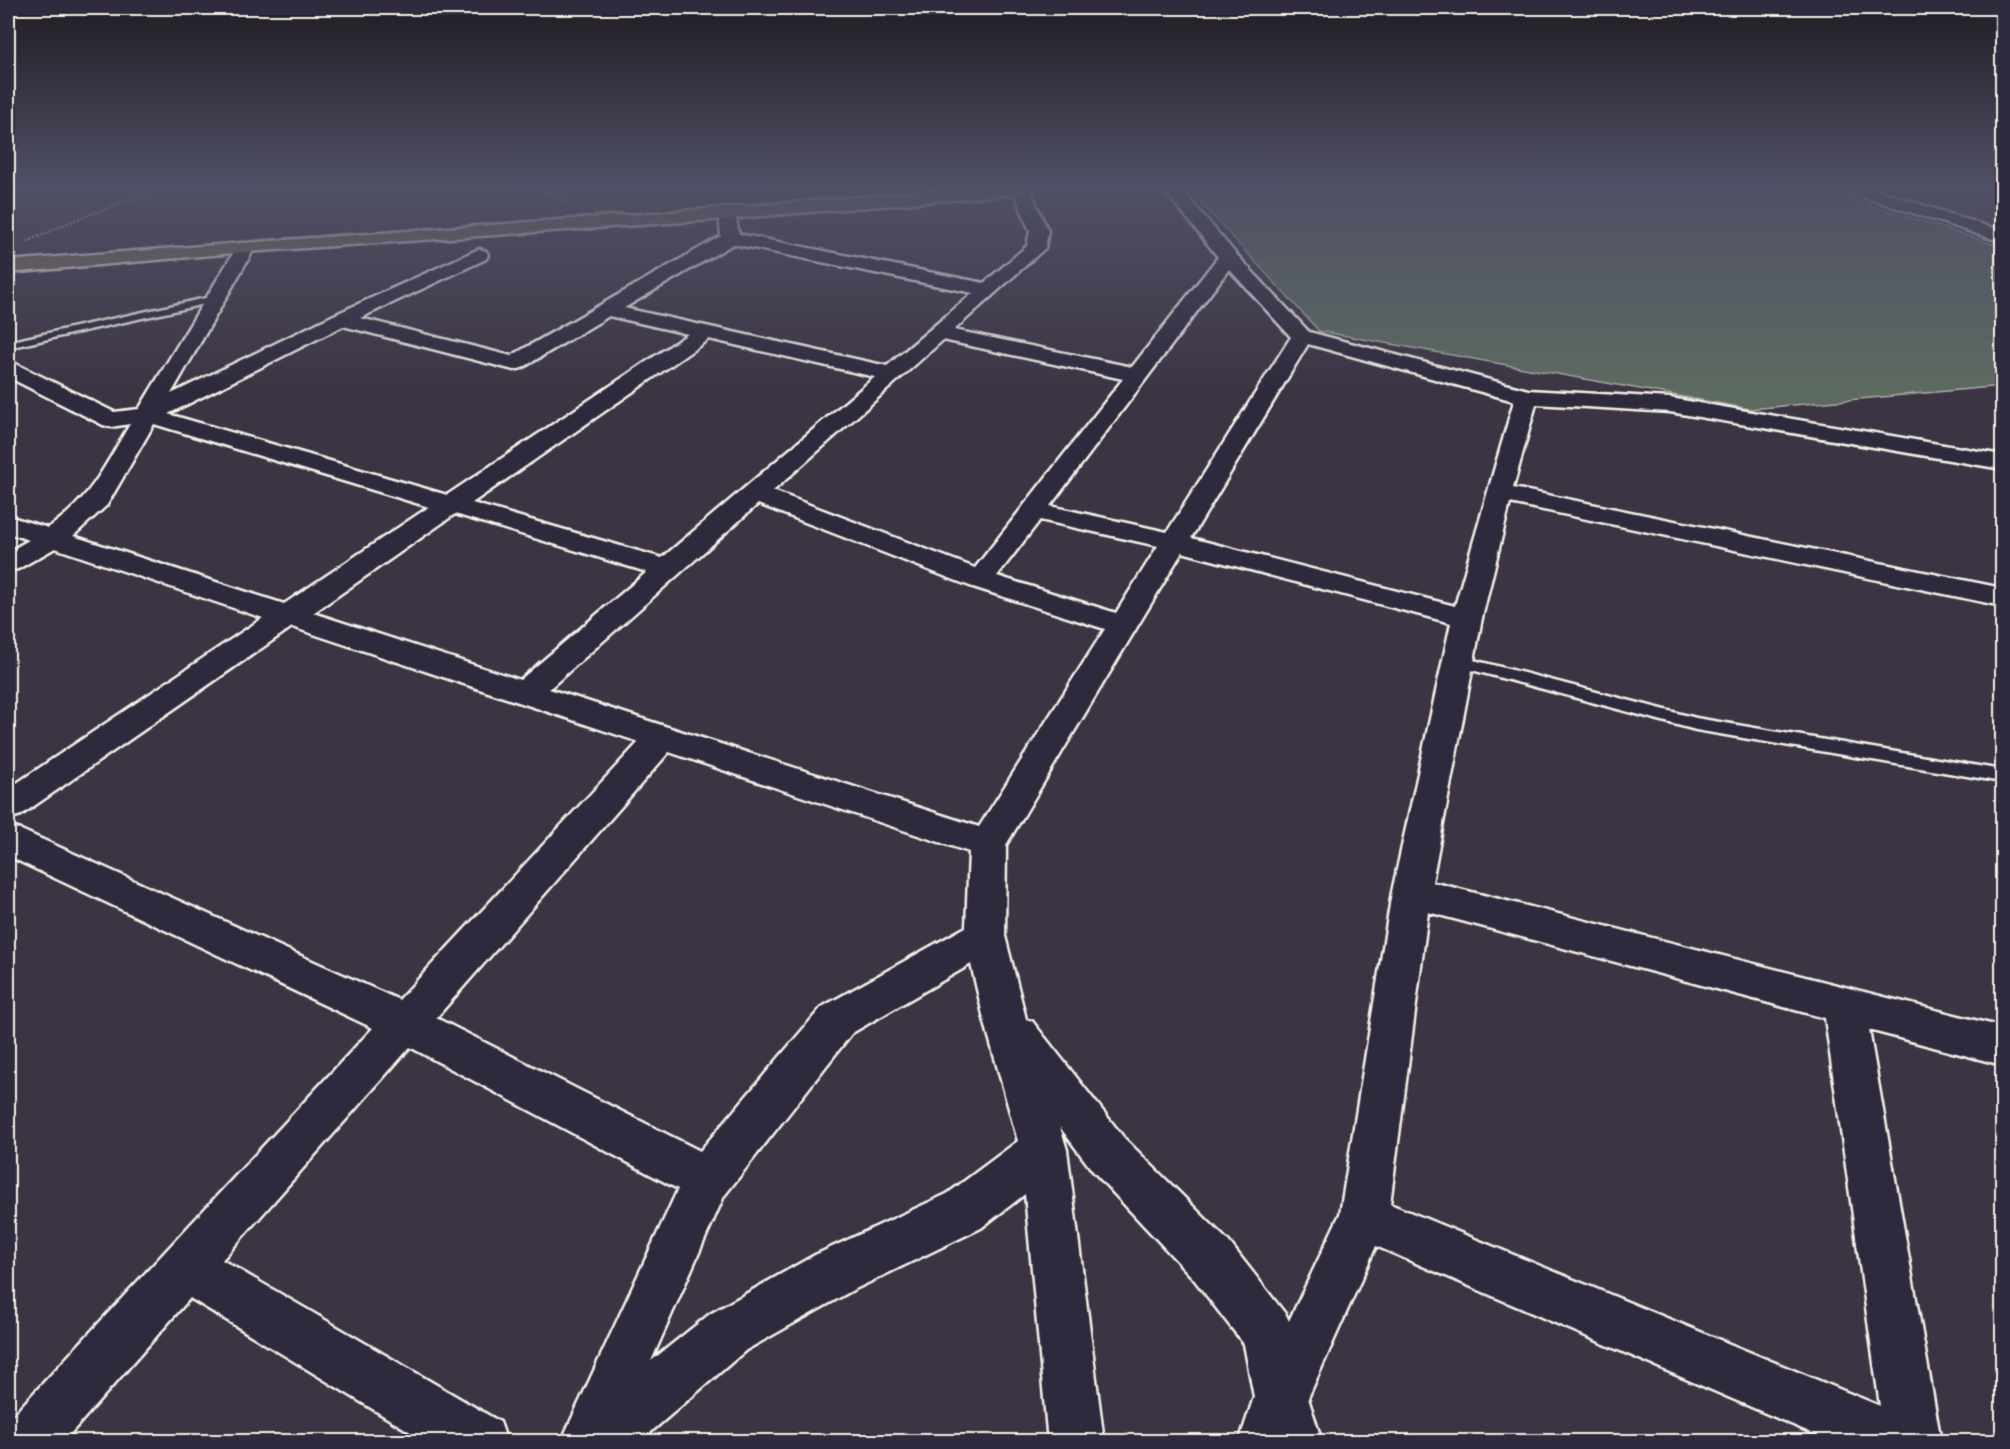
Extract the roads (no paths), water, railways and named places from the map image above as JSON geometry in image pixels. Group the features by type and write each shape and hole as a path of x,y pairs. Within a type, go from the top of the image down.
{"main road":[{"path":"8,267 137,256"}],"street":[{"path":"8,563 52,539 82,518 98,499 240,256"},
{"path":"8,369 111,420 147,415 342,319 478,256"},
{"path":"342,319 514,363 700,256"},
{"path":"817,256 988,290"},
{"path":"525,693 1027,256"},
{"path":"981,580 1228,256 1302,336 1527,397 1670,405 2002,462"},
{"path":"608,310 892,374"},
{"path":"8,806 705,332"},
{"path":"939,333 1137,375"},
{"path":"1076,1442 1044,1150 1005,1019 985,936 988,844 1302,336"},
{"path":"1266,1442 1281,1397 1364,1217 1411,892 1467,618 1499,493 1527,397"},
{"path":"147,415 668,568"},
{"path":"754,493 981,580 1123,626"},
{"path":"1499,493 2000,604"},
{"path":"1034,510 1175,542 1467,618"},
{"path":"8,524 988,844"},
{"path":"26,1442 662,738"},
{"path":"8,786 76,760"},
{"path":"8,840 405,1023 707,1179"},
{"path":"1411,892 2002,1046"},
{"path":"588,1442 707,1179 837,1020 985,936"},
{"path":"1844,1005 1913,1442"},
{"path":"1005,1019 1108,1154 1211,1260 1268,1333 1281,1397 1295,1442"},
{"path":"596,1442 728,1332 833,1273 964,1211 1044,1150"},
{"path":"1364,1217 1900,1442"},
{"path":"184,1266 480,1442"}],"lane":[{"path":"8,345 215,299"},
{"path":"1458,661 1696,724 2002,776"}]}
